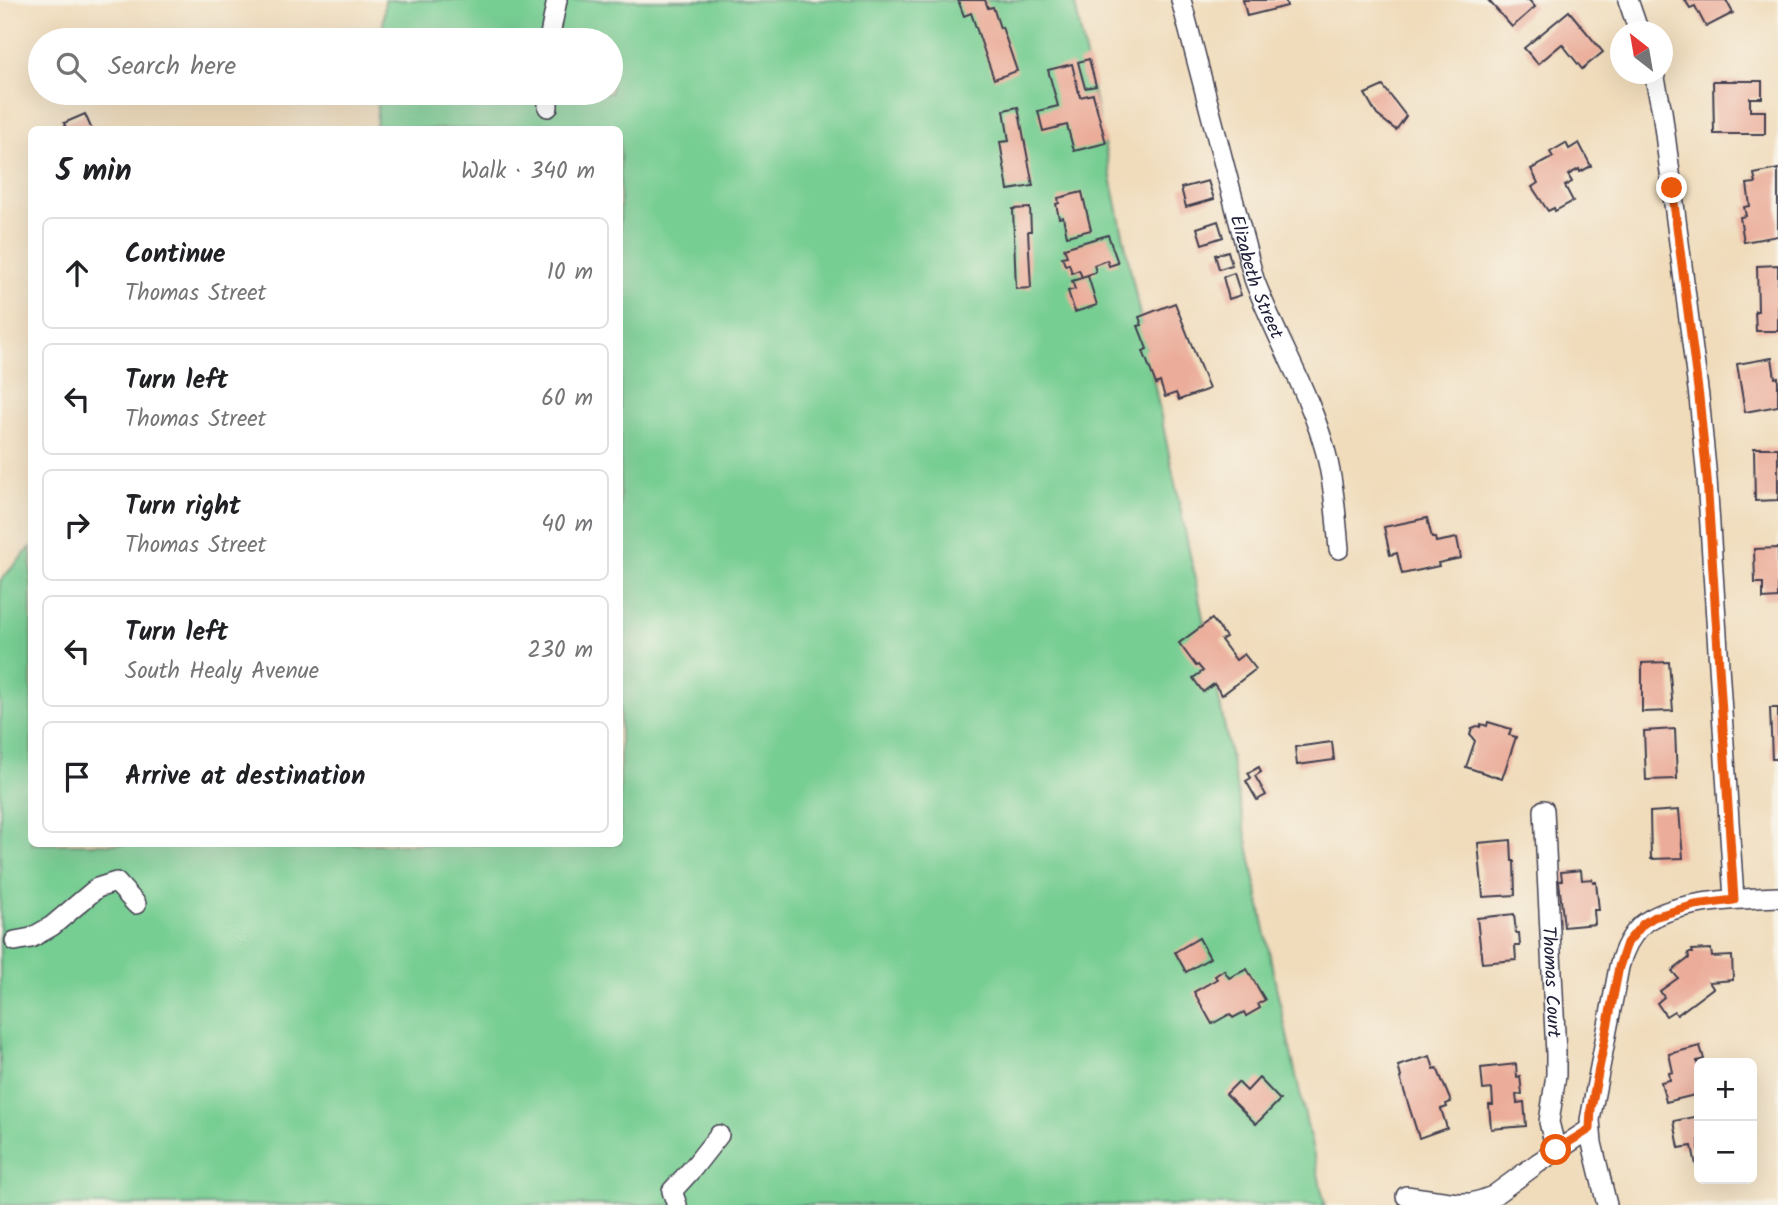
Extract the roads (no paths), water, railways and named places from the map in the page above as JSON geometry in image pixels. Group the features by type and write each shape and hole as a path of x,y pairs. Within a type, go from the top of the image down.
{"street":[{"path":"551,28 557,0"},
{"name":"Elizabeth Street","path":"1181,0 1254,279 1303,389 1325,452 1332,481 1339,549"},
{"path":"1628,0 1635,21"},
{"path":"1656,84 1662,111 1704,440 1734,900"},
{"name":"Thomas Court","path":"1544,810 1556,1054 1556,1075 1549,1122 1556,1150"},
{"path":"15,941 31,938 52,926 97,888 116,882 136,904"},
{"path":"1607,1205 1590,1129 1591,1109 1619,967 1627,943 1643,924 1654,917 1695,905 1778,897"},
{"path":"1406,1196 1471,1203 1493,1196 1590,1129"},
{"path":"677,1205 672,1191 719,1135"}]}
